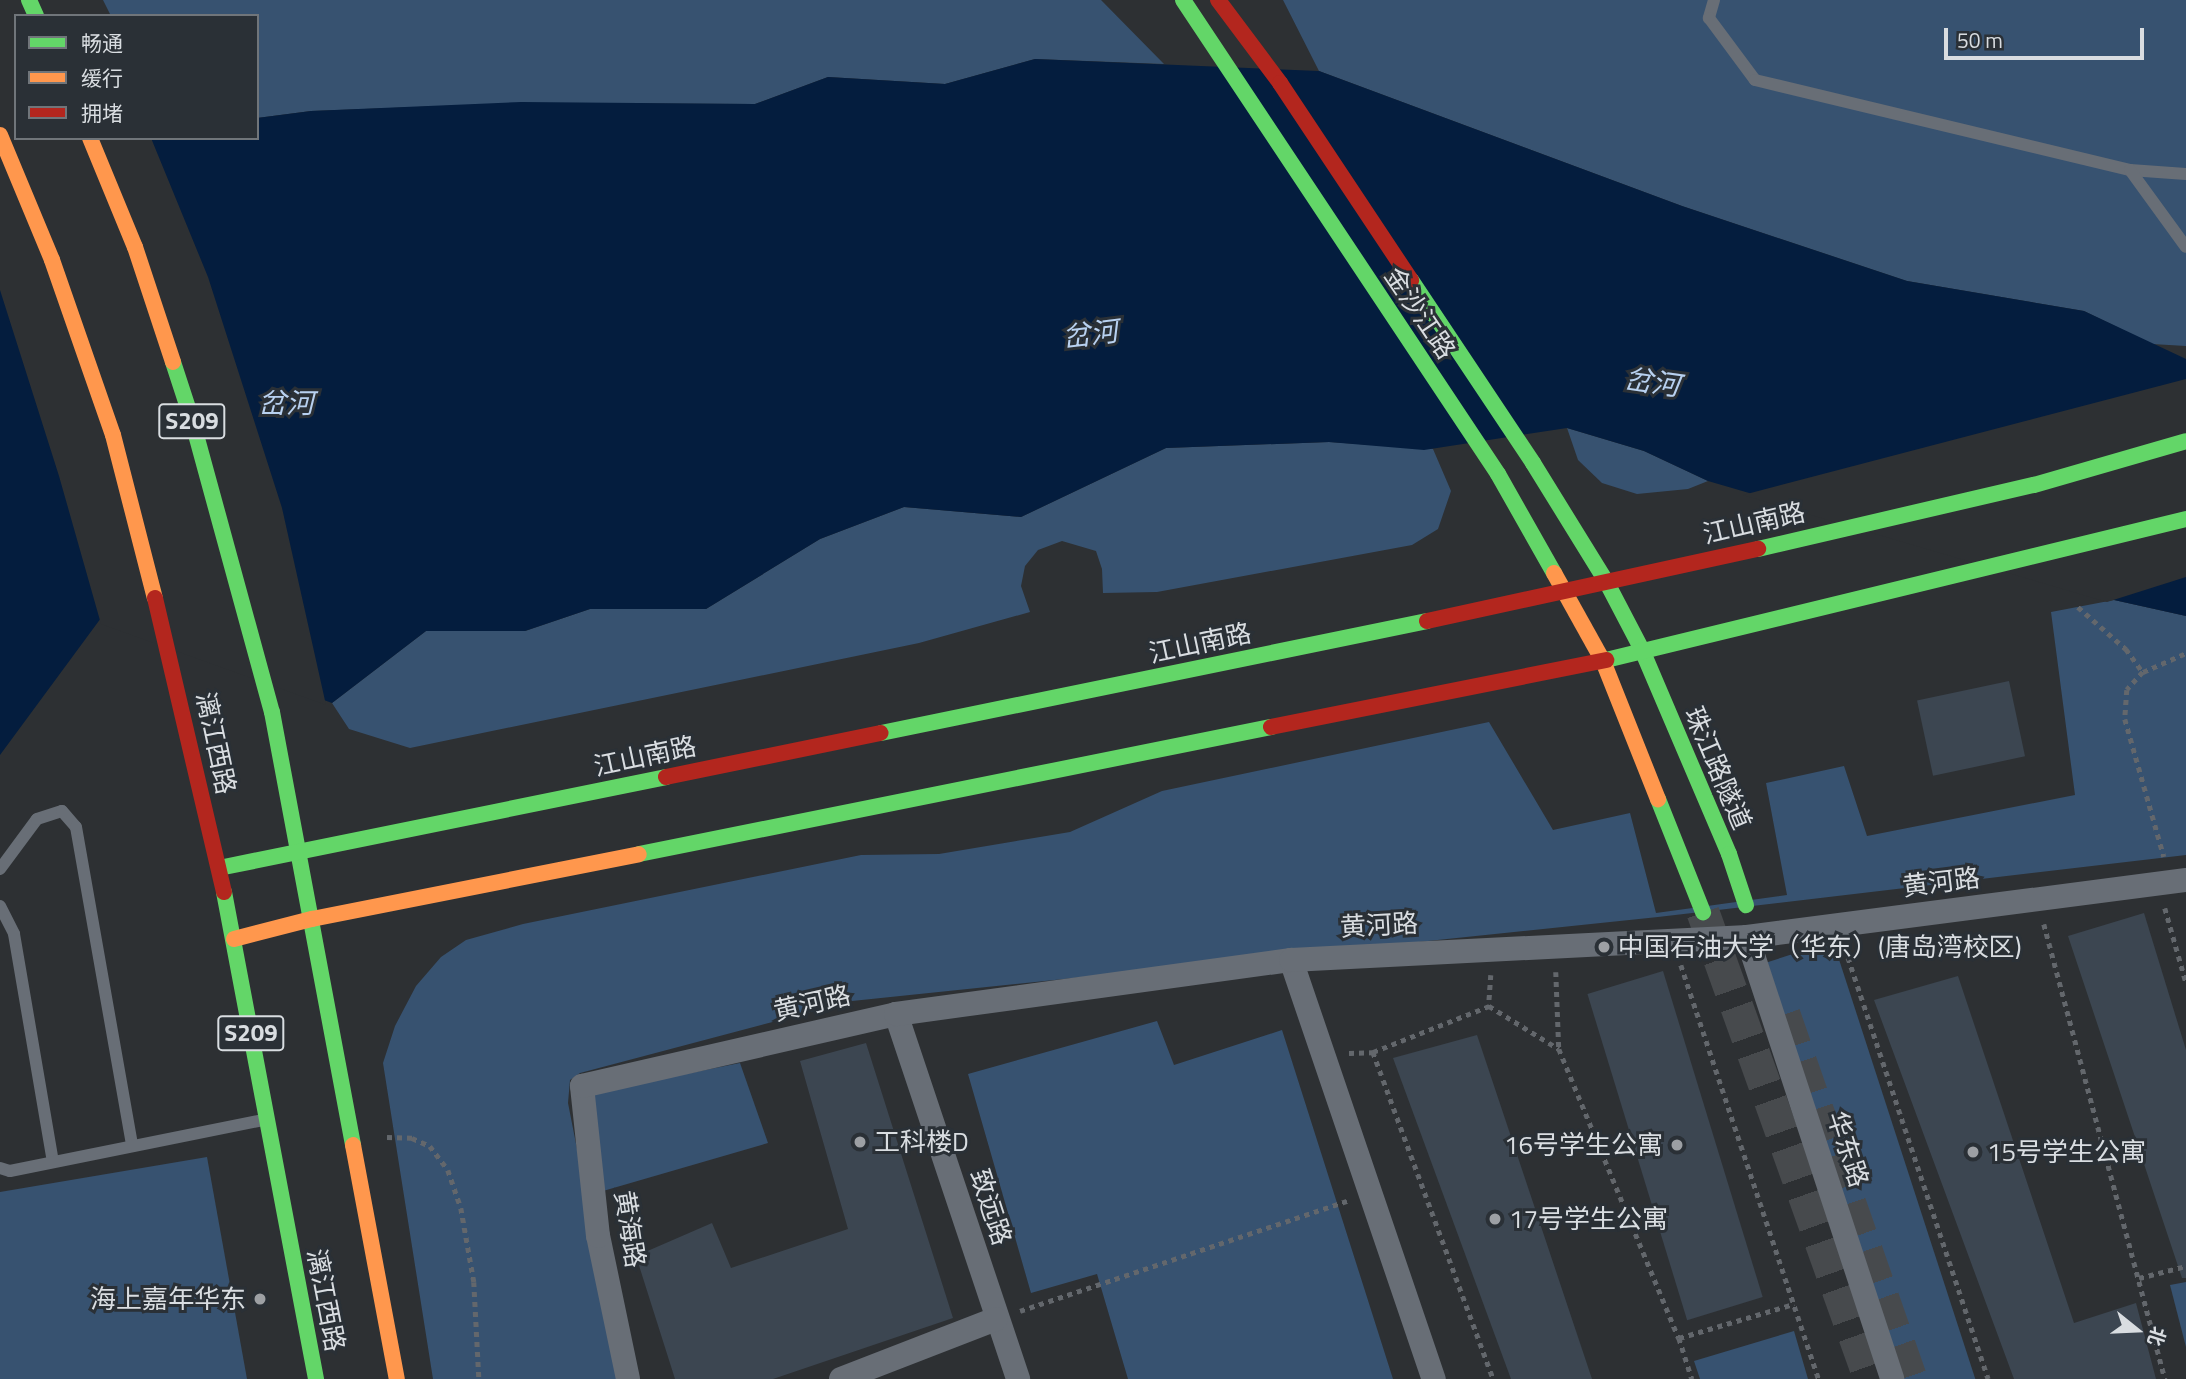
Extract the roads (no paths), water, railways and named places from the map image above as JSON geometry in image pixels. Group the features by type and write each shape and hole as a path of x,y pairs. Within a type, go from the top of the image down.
{"main road":[{"name":"金沙江路","path":"1184,0 1498,474 1603,662"},
{"name":"金沙江路","path":"1218,0 1280,83 1533,463 1606,581 1642,650"},
{"path":"1234,0 1280,83"},
{"name":"漓江西路","path":"0,135 52,260 113,435 179,689 234,939 316,1379"},
{"name":"S209","path":"91,140 135,247 192,420 272,712 397,1379"},
{"name":"江山南路","path":"219,868 1564,593 1606,581 2034,485 2186,441"},
{"path":"234,939 312,919 1603,662 1642,650 2186,519"},
{"name":"珠江路隧道","path":"1642,650 1729,854 1746,905"},
{"path":"1603,662 1703,912"}],"street":[{"name":"黄河路","path":"582,1086 897,1014 1291,960 1747,937 2171,882"},
{"name":"华东路","path":"1747,937 1892,1379"},
{"path":"1291,960 1434,1379"},
{"name":"致远路","path":"897,1014 1018,1379"},
{"name":"黄海路","path":"582,1086 598,1237 628,1379"},
{"path":"841,1379 996,1319"}],"lane":[{"path":"1714,0 1709,18 1755,80 2130,170 2186,174"},
{"path":"2130,170 2186,247"},
{"path":"0,869 37,819 62,811 76,827 132,1146"},
{"path":"0,906 14,934 53,1162"},
{"path":"0,1168 10,1171 267,1119"}],"water":[{"name":"岔河","path":"1035,59 1319,71 1682,206 1907,281 2084,311 2186,359 2186,616 2114,600 1708,481 1644,451 1567,428 1424,450 1329,442 1166,448 1021,517 904,507 820,539 706,609 590,609 525,631 426,631 332,703 101,618 0,755 0,92 14,132 14,140 259,140 259,118 311,111 521,102 755,104 828,77 945,84"}],"tunnel":[{"path":"1703,912 1870,1379"},
{"path":"1784,1014 1911,1379"}],"place":[{"name":"中国石油大学（华东）(唐岛湾校区)","path":"1604,947"},
{"name":"工科楼D","path":"860,1142"},
{"name":"16号学生公寓","path":"1677,1145"},
{"name":"15号学生公寓","path":"1973,1152"},
{"name":"17号学生公寓","path":"1495,1219"},
{"name":"海上嘉年华东","path":"260,1299"}]}
